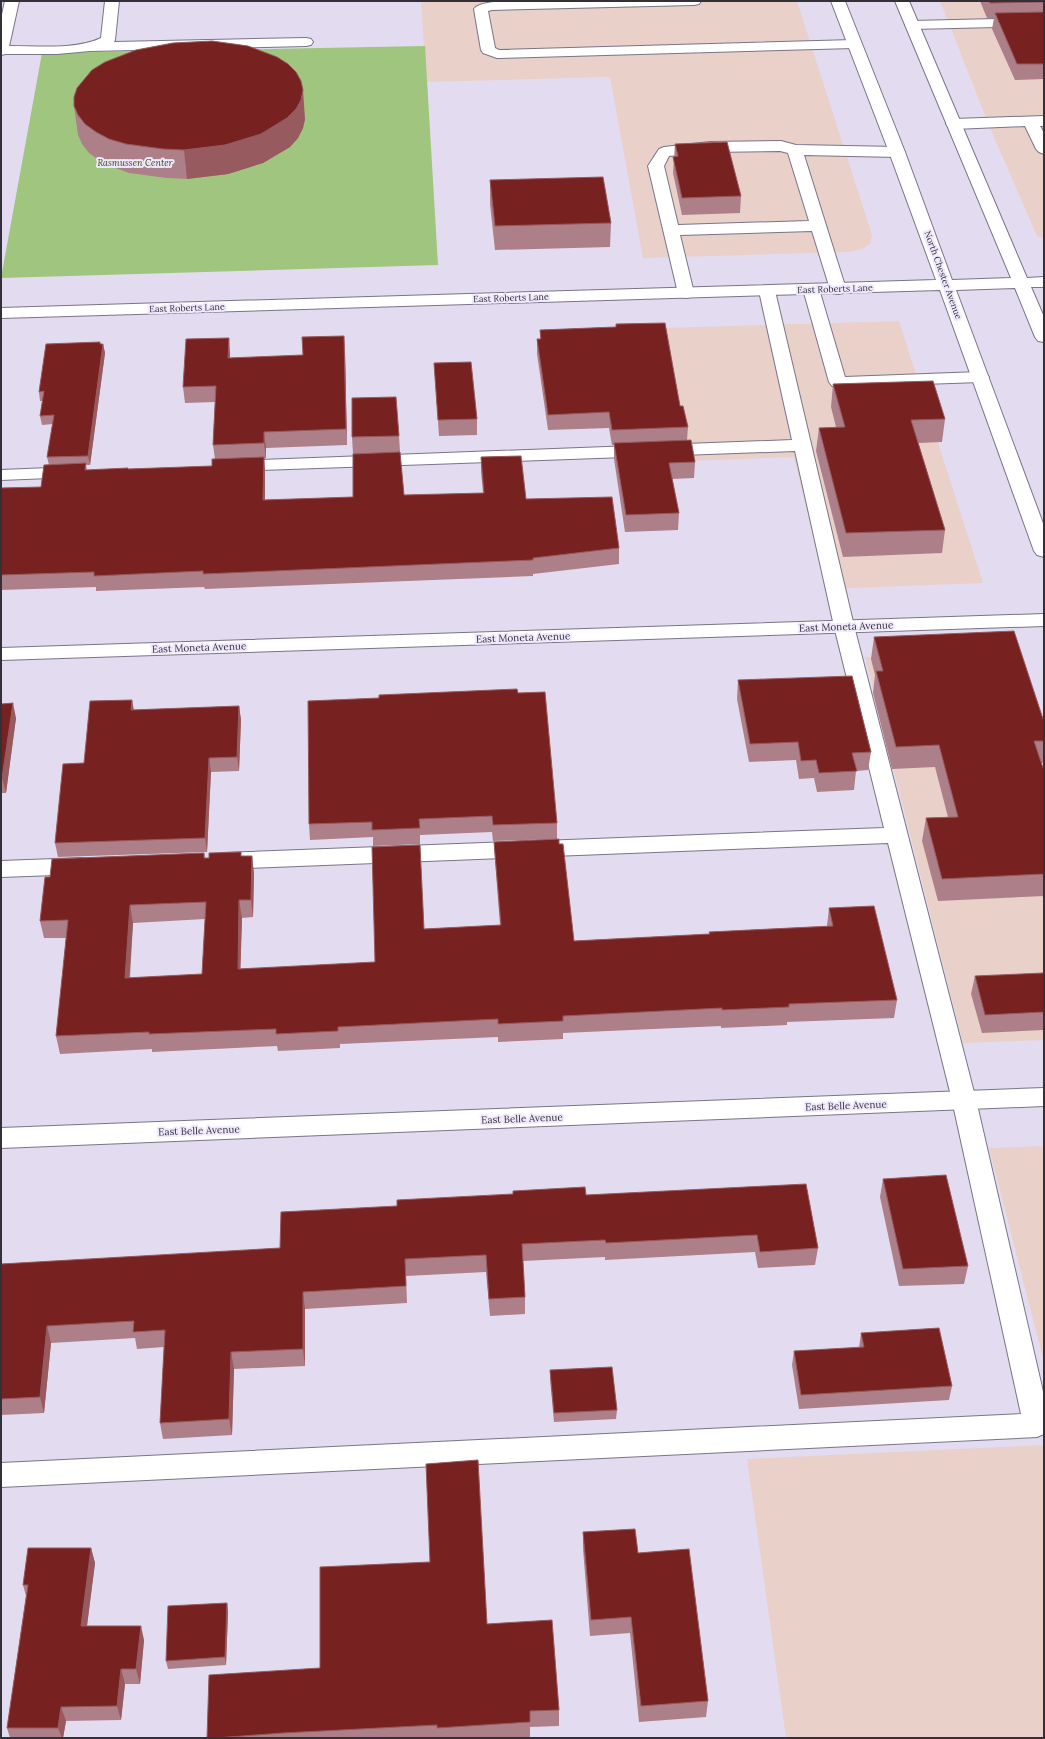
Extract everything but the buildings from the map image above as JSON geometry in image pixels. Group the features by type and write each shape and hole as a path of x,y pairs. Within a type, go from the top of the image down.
{"main road":[{"path":"12,1 1,50 306,42"},
{"path":"92,47 103,44 108,40 112,1"},
{"path":"694,1 491,6 482,9 488,50 497,54 854,44"},
{"name":"North Chester Avenue","path":"838,1 897,152 1044,551"},
{"path":"902,1 1044,337"},
{"path":"912,25 1044,22"},
{"path":"954,124 1038,121 1044,149"},
{"path":"686,293 656,166 664,152 710,147 781,146 795,150 897,152"},
{"path":"795,150 838,289"},
{"path":"670,230 818,226"},
{"name":"East Roberts Lane","path":"1,314 1044,282"},
{"path":"811,289 838,382 980,377"},
{"path":"1,1475 1037,1425 964,1100 844,626 767,291"},
{"path":"215,467 802,444"},
{"path":"1,475 88,471"},
{"name":"East Moneta Avenue","path":"1,654 1044,620"},
{"path":"201,862 896,835"},
{"path":"1,869 105,865"},
{"name":"East Belle Avenue","path":"1,1138 1044,1097"}],"shaded area":[{"path":"421,1 797,1 872,235 870,244 862,249 849,252 643,258 610,77 426,82"},
{"path":"940,1 1044,1 1044,239 1037,236 990,128"},
{"path":"899,321 983,583 826,589 794,457 688,461 664,328"},
{"path":"1004,652 1044,777 1044,1040 963,1043 865,657"},
{"path":"1044,1146 1044,1362 989,1148"},
{"path":"1044,1445 1044,1738 786,1738 747,1459"}],"green space":[{"name":"Rasmussen Center","path":"425,46 438,265 1,278 42,53"}]}
